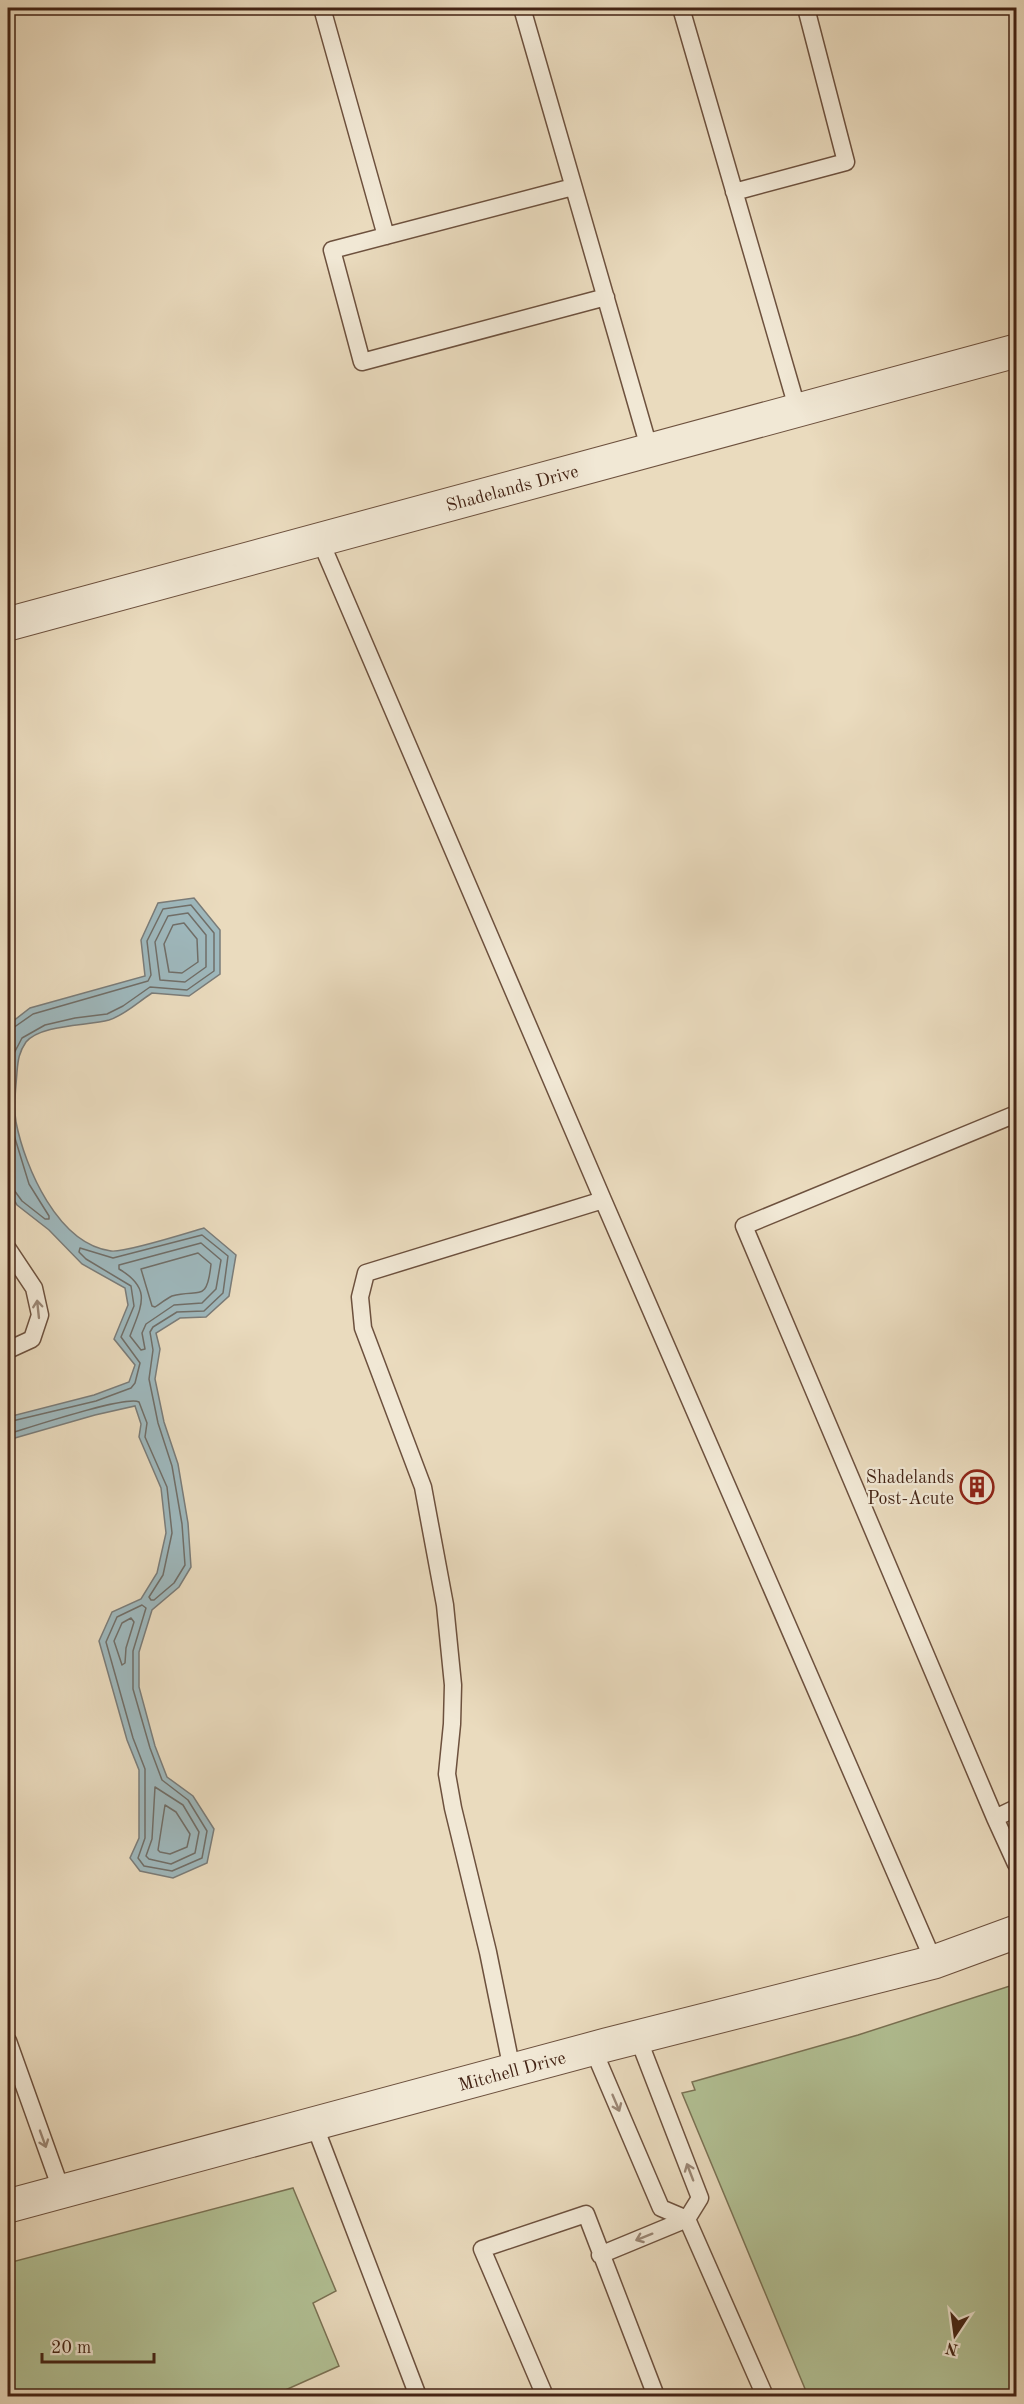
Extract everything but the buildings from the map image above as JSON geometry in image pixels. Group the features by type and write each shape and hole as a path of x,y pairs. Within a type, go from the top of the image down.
{"street":[{"name":"Shadelands Drive","path":"8,624 1017,351"},
{"name":"Mitchell Drive","path":"8,2206 513,2070 934,1962 1017,1932"}],"lane":[{"path":"322,8 386,236"},
{"path":"522,8 650,451"},
{"path":"681,8 798,411"},
{"path":"734,192 846,162 806,8"},
{"path":"573,187 332,250 362,362 606,297"},
{"path":"320,540 603,1200 934,1962"},
{"path":"1017,1114 744,1226 995,1818 1017,1864"},
{"path":"513,2070 447,1774 453,1685 445,1605 423,1487 363,1328 360,1297 366,1272 603,1200"},
{"path":"8,1249 34,1288 40,1315 32,1339 8,1350"},
{"path":"995,1818 1017,1808"},
{"path":"600,2255 687,2219 700,2198 638,2038"},
{"path":"8,2041 62,2192"},
{"path":"593,2049 661,2208 687,2219 765,2397"},
{"path":"314,2124 418,2397"},
{"path":"545,2397 482,2248 586,2214 656,2397"}],"green space":[{"path":"1016,1984 1016,2396 808,2396 682,2093 695,2090 692,2082 858,2035"},
{"path":"293,2188 336,2291 313,2303 339,2366 272,2396 15,2396 8,2376 8,2263"}],"water":[{"path":"194,898 220,930 220,974 189,996 152,993 115,1018 65,1026 33,1036 26,1042 19,1056 15,1103 20,1140 36,1181 60,1219 75,1234 92,1245 118,1251 204,1228 236,1255 229,1296 206,1317 180,1318 156,1333 160,1349 155,1379 164,1422 178,1464 188,1523 191,1567 179,1587 152,1610 139,1652 139,1687 155,1746 167,1777 193,1796 214,1829 207,1863 173,1878 140,1871 130,1858 139,1838 139,1770 127,1740 99,1641 112,1612 141,1599 157,1573 166,1533 161,1488 139,1437 141,1424 135,1406 8,1440 8,1417 94,1395 129,1382 135,1365 114,1339 128,1305 125,1288 82,1264 49,1230 17,1205 8,1190 8,1025 30,1008 145,976 141,940 158,903"}],"place":[{"name":"Shadelands Post-Acute","path":"977,1487"}]}
